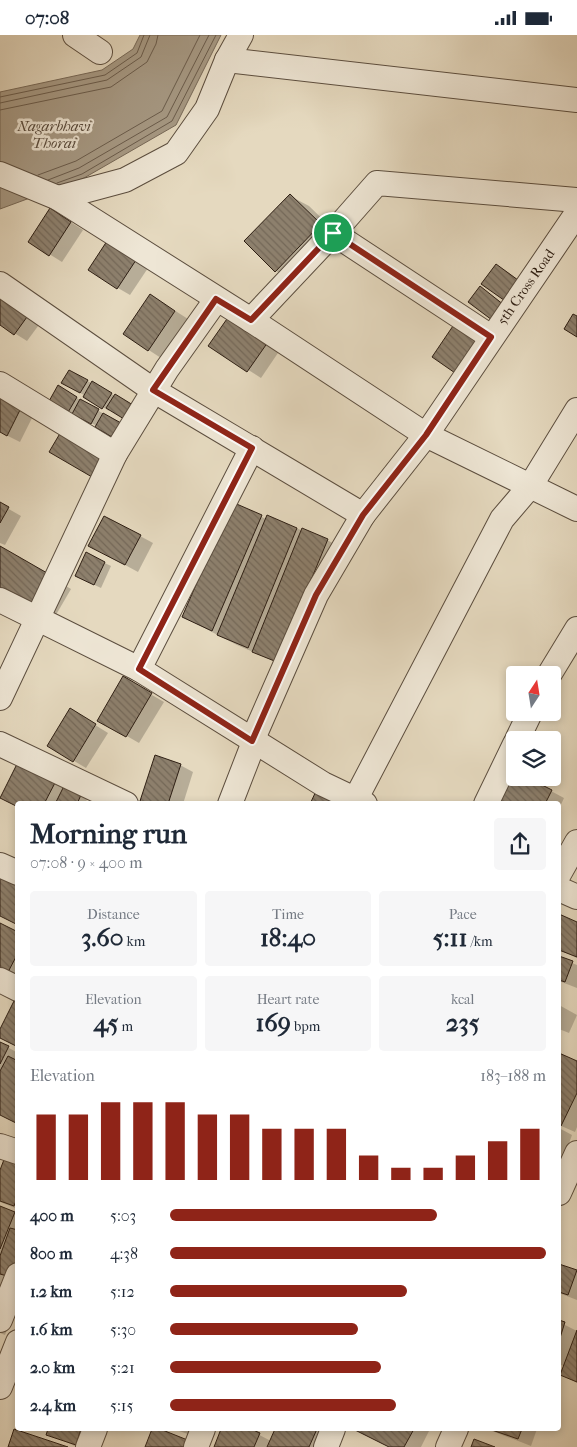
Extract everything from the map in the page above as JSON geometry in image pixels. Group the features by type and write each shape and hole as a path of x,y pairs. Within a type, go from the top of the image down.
{"street":[{"path":"75,35 100,52"},
{"path":"58,198 125,180 176,153 207,109 227,60 240,35"},
{"path":"227,60 577,100"},
{"path":"0,174 58,198 251,320 426,435 577,509"},
{"path":"251,320 377,183 577,200"},
{"name":"5th Cross Road","path":"231,801 253,741 316,595 363,515 426,435 577,213"},
{"path":"333,233 491,337"},
{"path":"0,285 153,390 363,515"},
{"path":"0,698 38,621 115,454 153,390 216,299"},
{"path":"0,385 115,454"},
{"path":"359,801 502,519 531,485 577,410"},
{"path":"139,669 252,448"},
{"path":"0,600 38,621 139,669 253,741 356,801"},
{"path":"554,666 577,629"},
{"path":"0,744 120,801"},
{"path":"487,801 506,763"},
{"path":"561,870 577,842"},
{"path":"0,865 15,872"},
{"path":"561,890 577,897"},
{"path":"0,980 15,988"},
{"path":"0,1145 15,1152"},
{"path":"561,1189 577,1153"},
{"path":"0,1320 15,1282"},
{"path":"0,1387 15,1350"},
{"path":"88,1447 94,1431"},
{"path":"196,1447 202,1431"},
{"path":"326,1447 332,1431"},
{"path":"448,1447 455,1431"}],"water":[{"name":"Nagarbhavi Thorai","path":"140,35 221,35 176,125 84,178 0,209 0,92 102,70 133,49"}],"building":[{"path":"290,194 321,224 275,272 244,241"},
{"path":"50,208 71,222 49,256 28,242"},
{"path":"109,238 138,257 117,289 88,270"},
{"path":"496,264 522,283 508,303 481,284"},
{"path":"480,286 504,305 492,320 468,302"},
{"path":"0,287 32,310 14,335 0,325"},
{"path":"150,294 175,311 148,351 123,334"},
{"path":"573,314 577,316 577,337 564,329"},
{"path":"229,316 268,342 247,372 208,346"},
{"path":"455,323 482,341 458,375 432,357"},
{"path":"69,370 88,380 80,393 61,383"},
{"path":"92,381 112,393 102,409 83,397"},
{"path":"58,385 77,397 67,414 48,403"},
{"path":"0,392 23,404 7,436 0,432"},
{"path":"115,394 133,405 124,419 106,408"},
{"path":"80,399 99,409 91,424 72,414"},
{"path":"103,413 121,423 112,437 95,427"},
{"path":"62,430 105,455 92,477 49,452"},
{"path":"0,502 9,507 0,523"},
{"path":"232,502 262,515 212,631 182,617"},
{"path":"267,515 297,528 248,648 217,635"},
{"path":"104,516 141,535 125,565 88,546"},
{"path":"302,528 328,539 277,662 252,652"},
{"path":"0,546 54,577 34,610 0,591"},
{"path":"86,552 105,562 94,585 75,576"},
{"path":"123,676 152,693 126,737 97,721"},
{"path":"70,708 96,724 73,762 47,746"},
{"path":"155,755 181,764 169,801 140,801"},
{"path":"19,760 57,779 46,801 15,801 15,806 0,798"},
{"path":"506,777 506,786 544,786 552,790 546,801 495,800"},
{"path":"67,780 84,788 78,801 56,801"},
{"path":"317,789 338,799 337,801 311,801"},
{"path":"0,874 15,882 15,924 0,916"},
{"path":"561,915 577,922 577,957 561,951"},
{"path":"0,923 15,930 15,959 7,974 0,970"},
{"path":"561,957 573,961 565,982 561,981"},
{"path":"15,999 15,1046 0,1038 0,1029"},
{"path":"0,1042 9,1046 0,1064"},
{"path":"561,1054 577,1061 577,1093 561,1126"},
{"path":"8,1056 15,1060 15,1122 0,1115 0,1071"},
{"path":"5,1157 15,1160 14,1206 0,1201 0,1170"},
{"path":"0,1206 15,1212 0,1249"},
{"path":"10,1228 15,1229 14,1278 0,1274 0,1256"},
{"path":"561,1265 577,1270 568,1295 561,1293"},
{"path":"561,1321 565,1322 561,1335"},
{"path":"577,1330 577,1382 561,1375"},
{"path":"14,1429 15,1431 68,1447 8,1447"},
{"path":"47,1431 80,1431 76,1445 46,1435"},
{"path":"151,1431 165,1431 190,1441 188,1447 145,1447"},
{"path":"220,1431 256,1431 260,1433 254,1447 214,1447"},
{"path":"274,1431 316,1431 309,1447 267,1447"},
{"path":"357,1431 413,1431 404,1447 389,1447"},
{"path":"495,1431 521,1431 518,1439"},
{"path":"474,1439 495,1447 471,1447"}],"route":[{"path":"333,233 491,337 426,435 363,515 316,595 252,741 139,669 252,448 153,390 216,299 251,320 333,233"}]}
